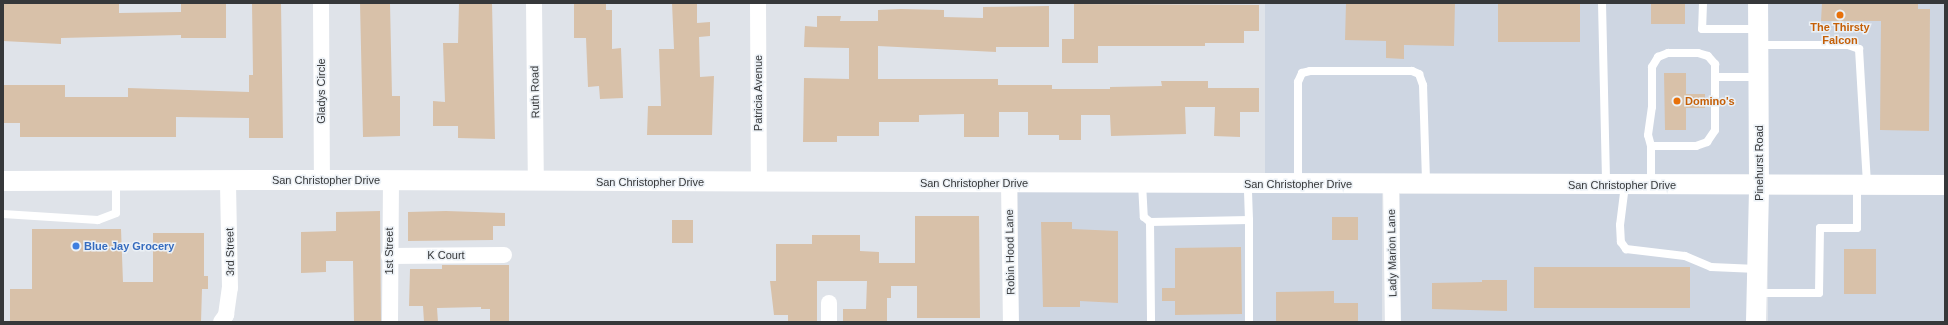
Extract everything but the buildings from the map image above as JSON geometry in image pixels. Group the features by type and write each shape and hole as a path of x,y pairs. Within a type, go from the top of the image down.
{"street":[{"name":"Gladys Circle","path":"321,3 322,180"},
{"name":"Ruth Road","path":"534,3 536,181"},
{"name":"Patricia Avenue","path":"758,3 759,182"},
{"name":"Pinehurst Road","path":"1756,322 1759,185 1758,3"},
{"name":"3rd Street","path":"220,322 226,315 230,288 228,180"},
{"name":"San Christopher Drive","path":"3,182 390,180 1248,184 1945,185"},
{"name":"1st Street","path":"390,180 390,322"},
{"name":"Robin Hood Lane","path":"1010,183 1011,322"},
{"name":"Lady Marion Lane","path":"1391,184 1393,322"},
{"name":"K Court","path":"389,256 504,255"},
{"path":"829,303 829,322"}],"lane":[{"path":"1602,3 1615,185 1621,242 1626,249 1685,256 1711,267 1758,269"},
{"path":"1703,3 1702,29 1758,37 1848,45 1859,49 1862,185 1857,228 1820,228 1819,293 1757,293"},
{"path":"1650,185 1652,146 1648,135 1652,107 1652,67 1658,57 1668,53 1698,53 1708,56 1715,64 1715,130 1707,142 1696,146 1652,146"},
{"path":"1298,184 1298,82 1302,73 1326,71 1412,71 1419,74 1423,85 1426,184"},
{"path":"1715,77 1758,77"},
{"path":"3,214 98,220 116,213 116,181"},
{"path":"1142,183 1144,217 1150,222 1249,220"},
{"path":"1248,184 1249,319"},
{"path":"1150,222 1151,319"}],"shaded area":[{"path":"1265,3 1749,3 1749,174 1265,174"},
{"path":"1766,3 1945,3 1945,175 1766,175"},
{"path":"1018,192 1382,192 1382,322 1018,322"},
{"path":"1400,194 1750,194 1750,322 1400,322"},
{"path":"1768,195 1945,195 1945,322 1768,322"}],"place":[{"name":"The Thirsty Falcon","path":"1840,15"},
{"name":"Domino's","path":"1677,101"},
{"name":"Blue Jay Grocery","path":"76,246"}]}
